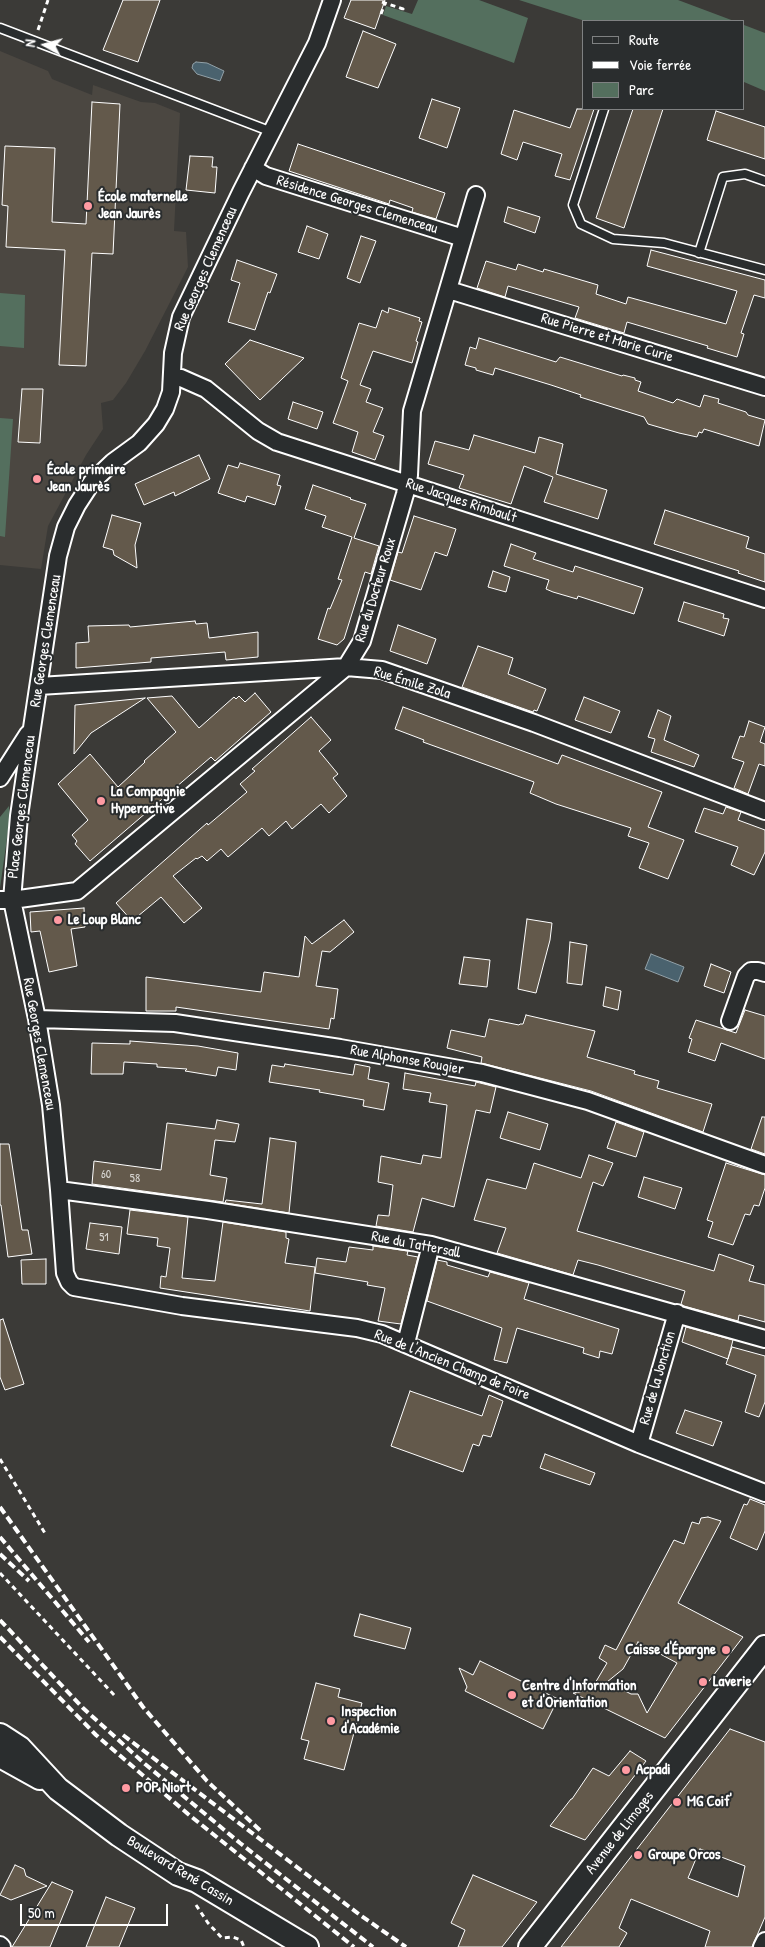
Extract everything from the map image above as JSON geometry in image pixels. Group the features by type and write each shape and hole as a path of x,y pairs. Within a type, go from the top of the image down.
{"main road":[{"name":"Avenue de Limoges","path":"530,1947 765,1647"},
{"name":"Boulevard René Cassin","path":"0,1735 20,1748 58,1788"},
{"name":"Boulevard René Cassin","path":"0,1756 58,1788 119,1835 178,1874 197,1881 307,1947"}],"street":[{"name":"Rue Georges Clemenceau","path":"32,728 58,556 66,527 76,505 92,482 113,462 139,443 156,424 169,400 173,353 181,317 253,168 317,43 332,0"},
{"name":"Résidence Georges Clemenceau","path":"253,168 266,176 463,238"},
{"name":"Rue du Docteur Roux","path":"6,900 78,891 346,668 362,641 408,484 412,412 476,195"},
{"name":"Rue Pierre et Marie Curie","path":"449,290 765,386"},
{"name":"Rue Jacques Rimbault","path":"172,377 180,378 206,389 258,431 277,442 765,599"},
{"name":"Rue Émile Zola","path":"39,686 346,668 382,670 534,723 765,811"},
{"name":"Place Georges Clemenceau","path":"6,900 32,728"},
{"name":"Place Georges Clemenceau","path":"0,778 32,728"},
{"name":"Rue Georges Clemenceau","path":"6,900 37,1019 51,1105 59,1190"},
{"path":"730,1021 746,976 751,971 765,973"},
{"name":"Rue Alphonse Rougier","path":"37,1019 175,1023 340,1048 482,1074 588,1101 765,1165"},
{"name":"Rue du Tattersall","path":"59,1190 208,1210 431,1245 765,1339"},
{"name":"Rue de l'Ancien Champ de Foire","path":"59,1190 65,1273 68,1282 74,1287 182,1306 357,1328 382,1334 639,1444 765,1493"},
{"path":"406,1343 431,1245"},
{"name":"Rue de la Jonction","path":"639,1444 677,1313"},
{"path":"762,1947 765,1940"}],"lane":[{"path":"0,28 272,132"},
{"path":"604,110 573,205 582,224 613,239 664,243 765,270"},
{"path":"699,253 723,177 745,174 765,181"}],"path":[{"path":"34,41 48,0"},
{"path":"381,14 384,3 403,9 402,11"},
{"path":"0,1459 46,1535"},
{"path":"0,1573 116,1697"},
{"path":"195,1904 208,1923 222,1938 233,1937 241,1940 244,1947"}],"shaded area":[{"name":"École maternelle Jean Jaurès","path":"0,51 48,71 52,79 92,95 93,85 141,102 155,103 180,113 174,231 186,232 188,267 145,351 126,383 113,400 101,403 103,429 86,455 48,526 41,569 0,565"}],"green space":[{"path":"418,0 479,0 528,18 514,63 383,15 386,6 412,14"},
{"path":"519,0 678,0 731,20 582,20"},
{"path":"745,25 765,33 765,91 745,82"},
{"path":"0,293 25,295 24,348 0,346"},
{"path":"0,418 13,419 5,537 0,536"},
{"path":"9,806 10,817 0,888 0,817"}],"water":[{"path":"196,62 207,63 224,71 220,81 197,74 192,68"},
{"path":"651,954 684,967 678,982 645,969"}],"building":[{"path":"123,0 160,0 138,62 103,50"},
{"path":"351,0 385,0 375,29 344,18"},
{"path":"363,31 396,44 378,88 346,77"},
{"path":"432,99 460,108 447,148 419,138"},
{"path":"92,102 120,104 113,254 92,253 86,366 59,365 65,250 6,247 8,206 2,205 5,146 55,148 52,222 86,224"},
{"path":"577,109 594,110 570,180 555,176 562,154 523,142 517,160 501,154 514,110 570,128"},
{"path":"633,110 663,110 624,228 596,218"},
{"path":"716,111 765,127 765,159 707,140"},
{"path":"298,144 445,193 436,219 412,212 413,208 390,200 389,204 289,171"},
{"path":"190,156 213,157 212,167 217,167 215,193 186,190"},
{"path":"508,207 540,217 535,233 504,222"},
{"path":"307,226 328,234 319,259 298,252"},
{"path":"361,236 376,241 360,283 347,278"},
{"path":"651,250 765,280 765,298 754,295 741,333 744,334 737,357 707,348 708,346 627,322 624,333 575,318 579,307 508,286 505,297 477,288 486,261 516,270 518,264 543,272 544,269 598,285 596,294 626,304 628,297 726,324 737,291 647,266"},
{"path":"237,260 277,274 270,293 268,292 255,330 228,322 240,283 231,280"},
{"path":"389,308 420,318 419,321 422,322 412,363 373,351 360,385 371,389 366,402 383,408 373,432 384,436 375,460 352,452 358,432 333,423 348,381 341,378 359,323 376,328 382,310 388,313"},
{"path":"479,338 556,362 560,357 622,376 635,378 635,380 641,382 638,391 673,403 677,399 700,407 704,395 719,399 718,403 765,420 759,446 704,429 702,433 699,432 697,437 679,433 648,424 644,417 580,397 581,395 551,385 495,368 493,375 476,370 476,368 465,365 470,347 476,349"},
{"path":"250,340 304,358 260,400 225,364"},
{"path":"22,389 43,389 40,443 18,442"},
{"path":"293,402 323,412 317,429 288,419"},
{"path":"474,435 535,453 539,437 563,444 556,474 607,490 598,519 544,502 553,477 524,466 511,504 459,488 464,475 428,464 435,441 469,450"},
{"path":"199,455 210,479 175,496 174,492 144,505 135,484"},
{"path":"240,463 280,475 277,485 281,486 275,505 247,496 245,502 218,493 228,465 238,468"},
{"path":"313,485 366,504 354,538 379,546 371,574 365,572 344,639 337,645 318,639 328,608 330,609 342,580 338,579 352,537 322,527 326,516 305,509"},
{"path":"665,510 749,537 746,548 765,554 765,582 738,573 739,571 654,544"},
{"path":"112,515 141,523 135,545 137,568 114,555 113,550 103,547"},
{"path":"414,516 456,529 447,556 435,552 421,590 390,580 398,552 402,553"},
{"path":"511,544 536,553 533,559 573,572 575,566 643,588 634,614 578,596 577,599 553,592 546,589 549,580 504,566"},
{"path":"493,571 510,577 506,592 488,587"},
{"path":"684,602 724,614 723,618 729,619 724,636 678,621"},
{"path":"195,621 196,624 207,623 209,638 258,632 258,657 226,660 225,652 151,658 151,662 76,668 76,643 89,642 88,626 129,625 130,627"},
{"path":"398,625 436,639 427,664 390,651"},
{"path":"478,646 513,658 508,674 546,689 537,711 534,710 533,712 462,687"},
{"path":"255,693 271,712 215,761 211,757 90,861 75,844 77,841 72,835 88,820 58,784 90,754 118,787 145,762 176,732 147,698 172,696 199,728 234,697 236,699 239,696 245,702"},
{"path":"584,697 620,711 611,733 575,720"},
{"path":"145,698 91,733 74,754 75,705"},
{"path":"403,707 558,764 562,755 662,792 648,827 684,840 668,879 639,868 649,843 628,836 631,828 556,804 530,793 534,782 423,742 424,740 395,729"},
{"path":"658,710 671,716 664,740 699,755 694,767 651,752 655,739 648,737"},
{"path":"311,717 331,740 319,751 338,774 333,778 347,796 329,813 321,804 292,829 286,821 269,836 262,828 228,857 221,849 207,861 202,856 196,858 173,876 202,908 184,923 161,897 132,921 116,903 207,823 208,825 247,792 240,784 255,771 252,769"},
{"path":"749,721 765,727 760,742 765,744 765,766 759,764 748,794 734,788 744,762 732,758 740,736 744,737"},
{"path":"726,807 741,812 738,820 765,830 765,852 754,875 731,865 738,847 695,832 704,808 723,814"},
{"path":"84,908 85,927 71,929 77,966 49,972 40,931 31,932 30,912"},
{"path":"527,919 552,923 550,940 536,993 518,989"},
{"path":"344,920 354,932 330,952 322,951 316,986 338,989 334,1019 331,1018 329,1029 176,1007 176,1011 146,1011 146,977 261,992 264,972 299,977 305,936 312,944"},
{"path":"570,942 587,945 582,985 567,983"},
{"path":"464,957 490,960 487,987 459,984"},
{"path":"711,964 731,972 724,993 704,986"},
{"path":"606,987 621,991 618,1010 603,1006"},
{"path":"745,1010 765,1016 765,1059 721,1043 715,1061 688,1052 692,1039 689,1038 696,1020 736,1033"},
{"path":"526,1015 595,1031 587,1057 635,1071 634,1074 659,1081 657,1088 712,1104 703,1132 591,1091 481,1063 482,1057 447,1048 451,1030 485,1037 489,1019 519,1025 523,1024"},
{"path":"130,1041 198,1046 238,1053 236,1070 218,1067 216,1076 185,1071 187,1069 157,1067 157,1064 124,1062 123,1074 91,1074 92,1043 130,1044"},
{"path":"285,1064 353,1075 355,1064 370,1067 368,1079 389,1083 384,1110 363,1106 364,1100 319,1092 320,1090 269,1082 272,1065 284,1067"},
{"path":"405,1073 475,1086 476,1082 496,1087 490,1113 476,1110 454,1207 422,1198 413,1232 376,1226 378,1215 389,1216 393,1185 378,1182 381,1156 421,1164 423,1155 441,1158 447,1105 429,1102 431,1093 403,1089"},
{"path":"508,1112 548,1124 540,1150 500,1138"},
{"path":"762,1117 765,1117 765,1154 751,1149"},
{"path":"217,1120 239,1124 235,1142 215,1140 210,1175 227,1178 223,1202 92,1184 94,1161 161,1170 167,1123 215,1129"},
{"path":"616,1122 644,1132 636,1157 607,1148"},
{"path":"270,1138 296,1142 289,1213 225,1203 226,1200 262,1204"},
{"path":"0,1144 9,1144 22,1230 28,1230 32,1254 8,1257 0,1205"},
{"path":"589,1155 613,1163 603,1186 593,1182 577,1231 714,1271 719,1254 754,1266 749,1281 765,1285 765,1322 739,1315 738,1321 684,1306 681,1304 685,1291 598,1265 578,1260 573,1275 497,1253 506,1228 474,1220 487,1179 526,1189 534,1163 581,1178"},
{"path":"726,1163 765,1175 765,1188 759,1206 754,1205 750,1215 745,1214 733,1245 708,1237 713,1222 707,1220"},
{"path":"644,1177 682,1188 675,1209 638,1197"},
{"path":"130,1210 188,1217 182,1278 215,1281 223,1222 286,1232 286,1238 289,1239 285,1263 315,1267 310,1311 160,1288 161,1276 166,1277 170,1248 157,1246 158,1238 127,1234"},
{"path":"90,1223 122,1227 119,1254 86,1249"},
{"path":"373,1246 408,1251 407,1255 418,1257 401,1324 378,1321 385,1288 367,1285 368,1282 315,1273 317,1258 346,1262 349,1247 373,1250"},
{"path":"46,1259 46,1284 22,1284 21,1260"},
{"path":"437,1260 447,1262 447,1265 488,1277 490,1272 529,1283 524,1299 619,1329 612,1354 600,1351 599,1358 583,1353 584,1348 517,1328 507,1363 494,1360 502,1328 427,1301"},
{"path":"3,1319 24,1384 5,1390 0,1377 0,1320"},
{"path":"686,1327 733,1340 728,1359 682,1342"},
{"path":"732,1347 765,1356 765,1402 759,1417 745,1412 756,1375 726,1364"},
{"path":"410,1391 482,1416 489,1395 503,1401 491,1437 483,1435 479,1446 473,1444 463,1472 391,1446"},
{"path":"685,1410 722,1422 713,1446 676,1433"},
{"path":"545,1454 595,1473 590,1485 540,1468"},
{"path":"750,1499 765,1505 765,1531 757,1550 730,1538 744,1504 747,1505"},
{"path":"708,1517 721,1521 678,1603 743,1637 665,1738 573,1693 591,1690 607,1663 599,1658 605,1645 616,1650 674,1540 684,1544 692,1522 699,1524 701,1518","holes":["638,1642 677,1663 647,1713 638,1694 631,1694 607,1682 623,1669"]},
{"path":"360,1614 411,1628 405,1649 354,1636"},
{"name":"Centre d'Information et d'Orientation","path":"480,1661 558,1699 543,1729 465,1691 467,1687 459,1668 473,1675"},
{"name":"Inspection d'Académie","path":"316,1683 340,1689 338,1697 362,1703 344,1770 304,1759 309,1741 301,1739"},
{"path":"730,1729 765,1742 765,1917 752,1947 705,1947 710,1931 631,1899 619,1928 627,1933 619,1947 561,1947","holes":["700,1849 745,1866 738,1897 688,1878"]},
{"path":"630,1751 646,1761 585,1840 550,1826 572,1799 593,1768 609,1776"},
{"path":"15,1865 24,1869 26,1876 47,1886 11,1900 0,1895"},
{"path":"473,1875 537,1902 502,1947 458,1947 465,1930 451,1923"},
{"path":"52,1882 73,1891 50,1947 12,1947"},
{"path":"106,1897 135,1908 119,1947 86,1947"}],"railway":[{"path":"0,1507 143,1707 207,1781 263,1833"},
{"path":"0,1537 89,1642"},
{"path":"0,1554 29,1581"},
{"path":"0,1620 83,1708 145,1764 240,1843 373,1947"},
{"path":"0,1637 96,1735 188,1814 354,1947"},
{"path":"123,1735 360,1915 406,1947"}],"place":[{"name":"École maternelle Jean Jaurès","path":"88,206"},
{"name":"École primaire Jean Jaurès","path":"37,479"},
{"name":"La Compagnie Hyperactive","path":"101,801"},
{"name":"Le Loup Blanc","path":"58,920"},
{"name":"Caisse d'Épargne","path":"726,1650"},
{"name":"Laverie","path":"703,1682"},
{"name":"Centre d'Information et d'Orientation","path":"512,1695"},
{"name":"Inspection d'Académie","path":"331,1721"},
{"name":"Acpadi","path":"626,1770"},
{"name":"POP Niort","path":"126,1788"},
{"name":"MG Coif'","path":"677,1802"},
{"name":"Groupe Orcos","path":"638,1855"}]}
